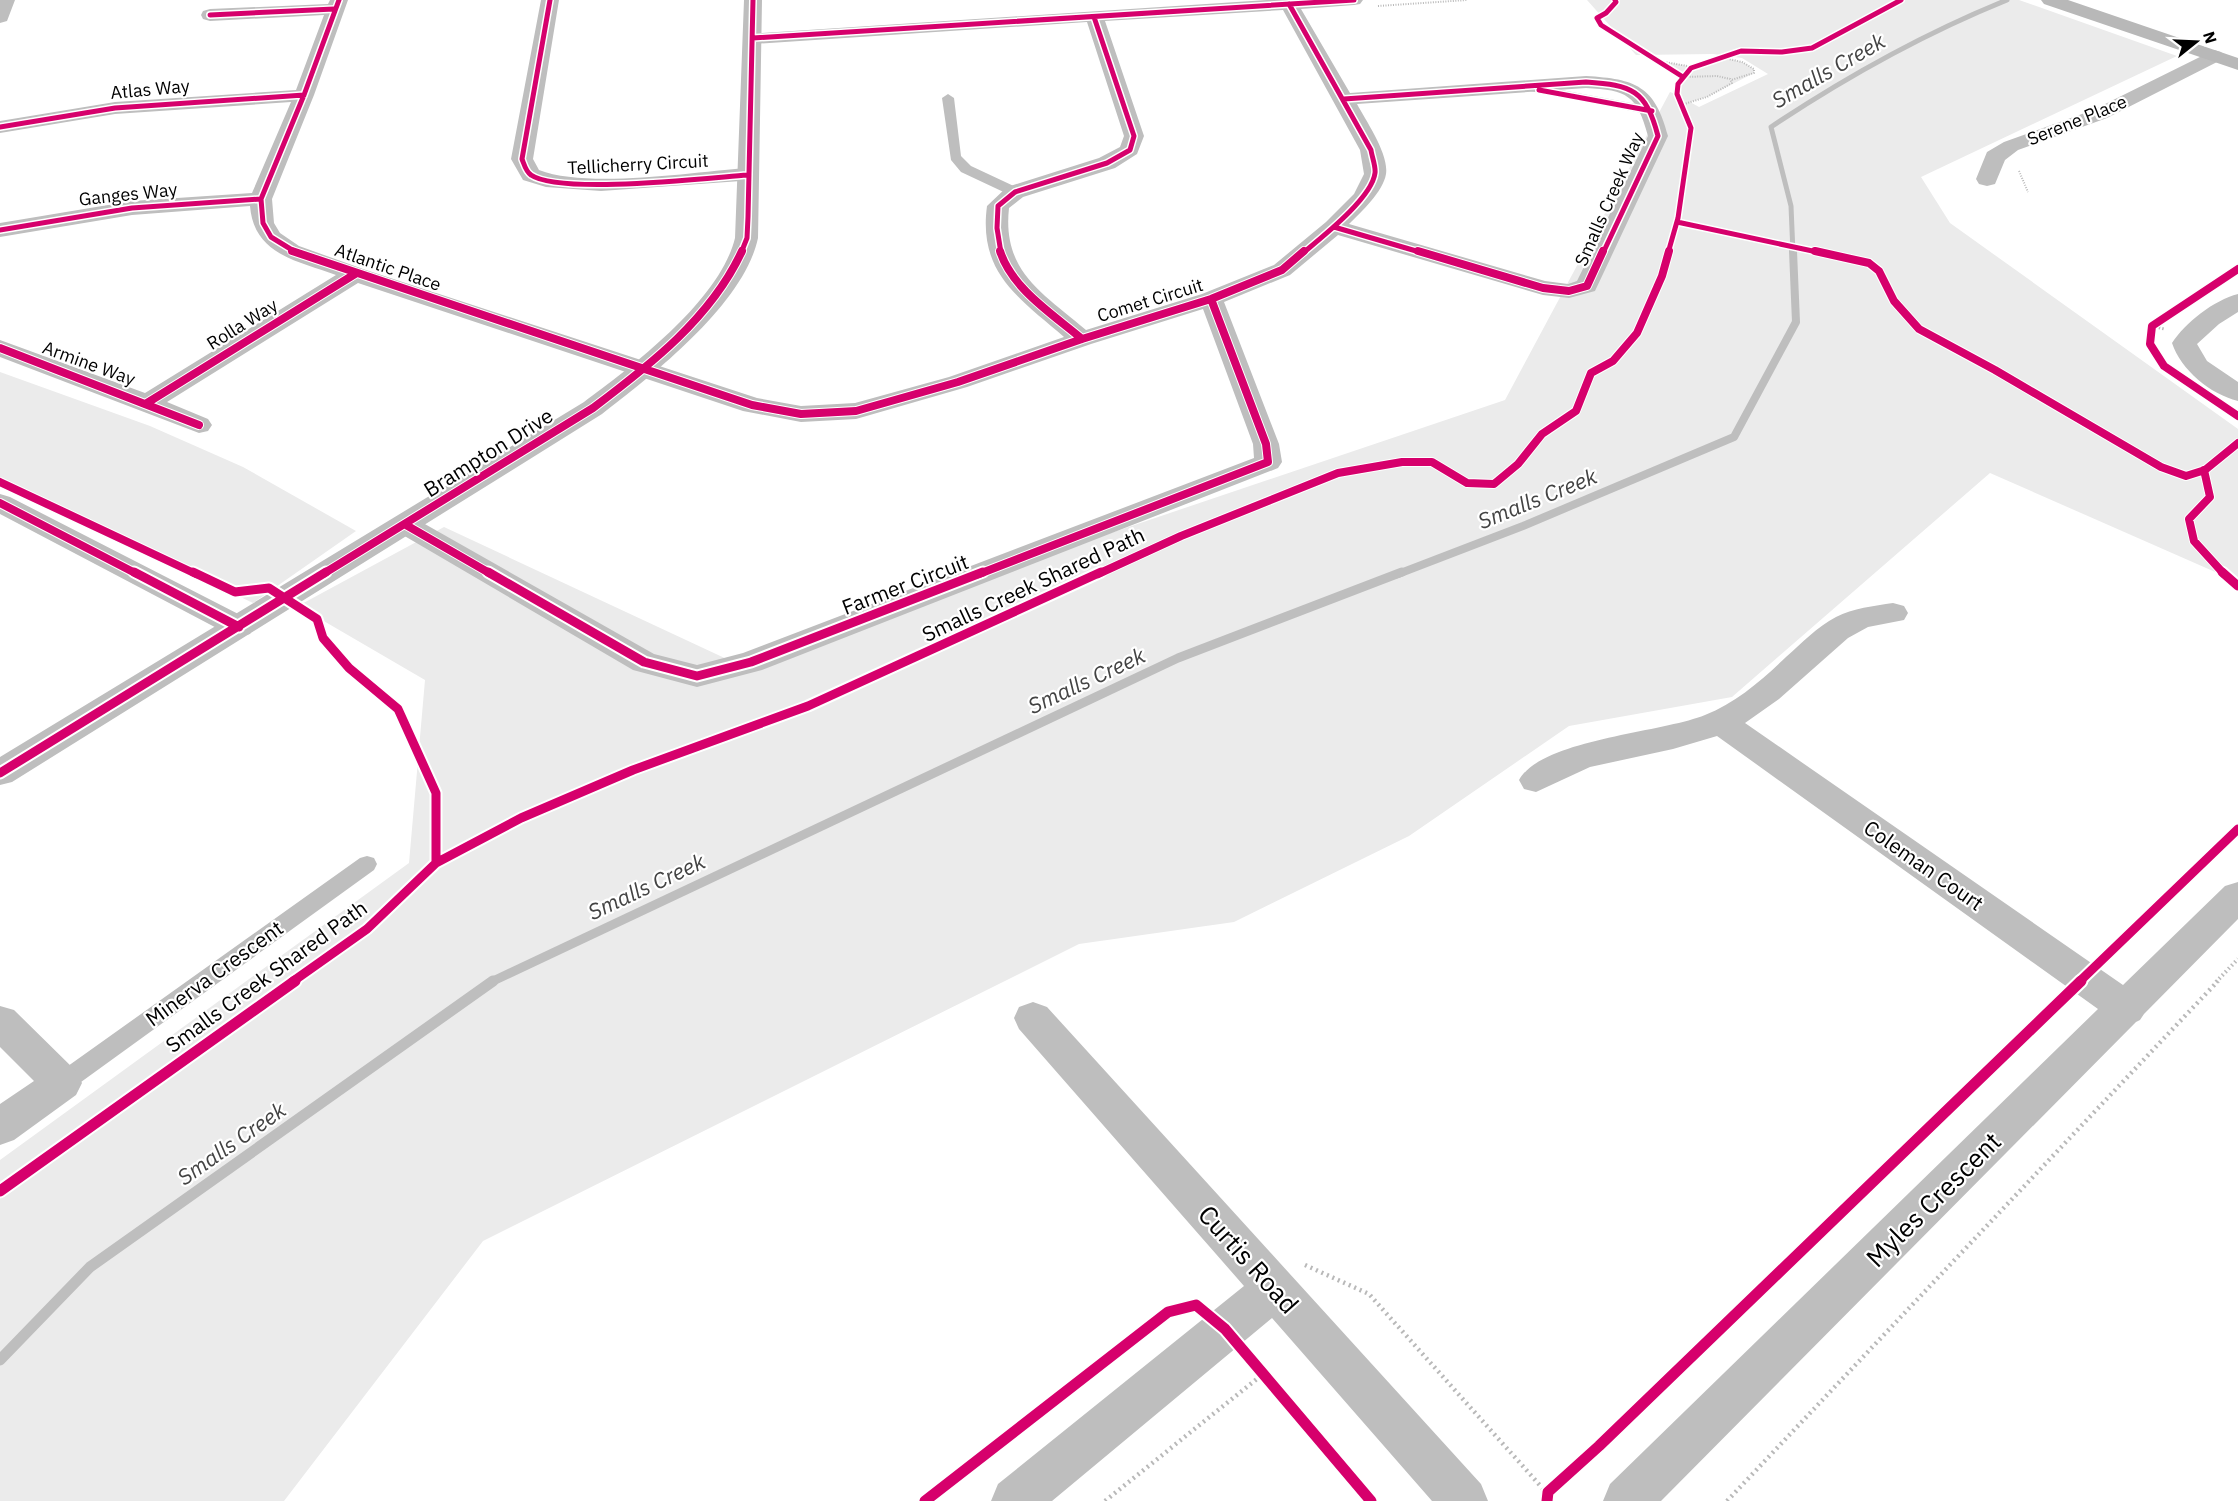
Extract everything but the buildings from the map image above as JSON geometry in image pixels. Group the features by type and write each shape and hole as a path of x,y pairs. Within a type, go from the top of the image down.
{"main road":[{"path":"2050,0 2238,64"}],"street":[{"path":"0,16 6,0"},
{"name":"Tellicherry Circuit","path":"550,0 522,159 530,174 546,182 577,186 747,174"},
{"name":"Brampton Drive","path":"0,772 406,525 593,408 644,368 680,334 716,293 735,267 746,242 753,0"},
{"path":"753,38 968,16 1094,17 1354,0"},
{"path":"210,15 336,4 304,95 261,199"},
{"name":"Comet Circuit","path":"644,368 752,405 801,414 856,411 958,382 1211,298 1282,270 1334,227 1363,197 1375,174 1371,150 1289,4"},
{"path":"1082,339 1027,290 1006,267 999,244 997,214 998,206 1015,192 1107,163 1130,150 1134,136 1094,17"},
{"name":"Serene Place","path":"1987,179 1995,157 2011,147 2100,114 2214,56"},
{"name":"Smalls Creek Way","path":"1334,227 1543,288 1569,291 1587,286 1658,136 1652,111 1644,97 1620,83 1586,82 1344,99"},
{"name":"Atlas Way","path":"0,127 115,108 304,95"},
{"name":"Ganges Way","path":"0,230 132,208 261,199"},
{"name":"Atlantic Place","path":"261,199 263,223 271,237 291,251 644,368"},
{"name":"Rolla Way","path":"147,402 355,274"},
{"name":"Farmer Circuit","path":"406,525 644,662 697,676 750,662 1268,462 1266,444 1211,298"},
{"path":"2238,301 2210,319 2184,343 2187,354 2196,364 2238,393"},
{"name":"Armine Way","path":"0,348 147,402 199,425"},
{"path":"6,514 239,627"},
{"path":"1536,780 1554,767 1582,758 1700,730 1720,722 1781,681 1824,641 1855,620 1893,613"},
{"name":"Coleman Court","path":"1720,722 2127,1009"},
{"name":"Myles Crescent","path":"1627,1501 2127,1009 2238,896"},
{"name":"Curtis Road","path":"1033,1018 1464,1501"},
{"path":"0,1022 62,1083"},
{"name":"Minerva Crescent","path":"0,1127 62,1083"},
{"path":"1015,1501 1225,1329 1270,1282"}],"lane":[{"path":"948,98 955,157 966,169 1015,192"},
{"name":"Minerva Crescent","path":"62,1083 367,864"}],"path":[{"path":"1680,80 1707,62 1741,51"},
{"path":"1655,59 1743,62 1754,69 1754,74 1731,80 1714,74 1680,80"},
{"path":"1655,59 1680,80"},
{"path":"1677,94 1683,109 1732,83 1731,80"},
{"path":"2151,335 2151,326 2161,319"},
{"path":"1727,1501 2238,959"},
{"path":"1270,1282 1292,1259 1369,1294 1554,1501"},
{"path":"1225,1329 1271,1383"},
{"path":"1105,1501 1263,1374"},
{"path":"1548,1496 1557,1484"}],"shaded area":[{"path":"1587,0 2019,0 2177,56 1921,177 1950,223 2238,429 2238,582 1990,473 1732,697 1569,726 1409,836 1234,922 1079,944 483,1241 284,1501 0,1501 0,1160 409,863 425,680 298,606 444,527 731,661 1505,400 1670,92 1678,95 1678,84 1683,76 1659,61 1693,67 1720,57 1742,62 1754,69 1754,73 1707,97 1690,102 1699,107 1768,74 1742,58 1713,54 1636,55"},
{"path":"0,372 150,426 243,467 356,531 253,603 0,482"}],"waterway":[{"name":"Smalls Creek","path":"1793,253 1791,206 1771,127 1828,91 1915,42 2007,0"},
{"name":"Smalls Creek","path":"1398,574 1523,526 1734,437 1796,322 1793,251"},
{"name":"Smalls Creek","path":"493,981 1178,658 1402,572"},
{"name":"Smalls Creek","path":"0,1360 90,1267 493,981"}],"cycle path":[{"path":"339,0 304,95 261,199 263,223 271,237 291,251 355,274 752,405 801,414 856,411 958,382 1082,339 1211,299 1282,270 1334,227 1363,197 1375,174 1371,150 1289,4"},
{"path":"550,0 522,159 531,175 546,181 571,184 634,183 747,175"},
{"path":"0,773 593,408 636,375 680,335 719,290 734,267 746,241 753,0"},
{"path":"753,38 1354,0"},
{"path":"1615,0 1616,2 1606,13 1597,18 1601,25 1683,77"},
{"name":"Smalls Creek Shared Path","path":"0,1191 367,929 436,863 521,818 633,770 808,706 1181,536 1338,473 1402,462 1432,462 1467,483 1494,484 1518,464 1542,434 1576,411 1591,373 1613,361 1637,333 1662,276 1678,218 1691,128 1677,94 1678,84 1683,77 1691,68 1730,53 1782,52 1812,48 1901,0"},
{"path":"210,15 334,9"},
{"path":"1082,339 1028,292 1010,272 1000,251 997,221 998,206 1015,192 1107,163 1130,150 1134,136 1094,17"},
{"path":"1334,227 1543,288 1569,291 1587,286 1658,136 1654,120 1643,98 1627,87 1602,83 1586,82 1344,99"},
{"path":"1539,90 1652,111"},
{"path":"0,127 115,108 304,95"},
{"path":"0,230 132,208 261,199"},
{"path":"1677,222 1869,263 1879,271 1894,301 1919,329 1995,370 2161,467 2186,476 2205,470 2238,443"},
{"path":"2238,269 2152,326 2150,344 2164,366 2238,416"},
{"path":"147,403 355,274"},
{"name":"Smalls Creek Shared Path","path":"406,525 644,662 697,676 751,662 1268,462 1266,444 1211,299"},
{"path":"0,348 199,425"},
{"path":"2204,470 2210,497 2189,519 2194,541 2217,568 2238,586"},
{"path":"0,482 235,592 269,588 317,619 323,638 349,668 398,709 436,793 436,863"},
{"path":"0,503 239,627"},
{"path":"1547,1501 1548,1492 1599,1446 2238,829"},
{"path":"925,1501 1168,1312 1196,1305 1225,1329 1371,1501"}]}
